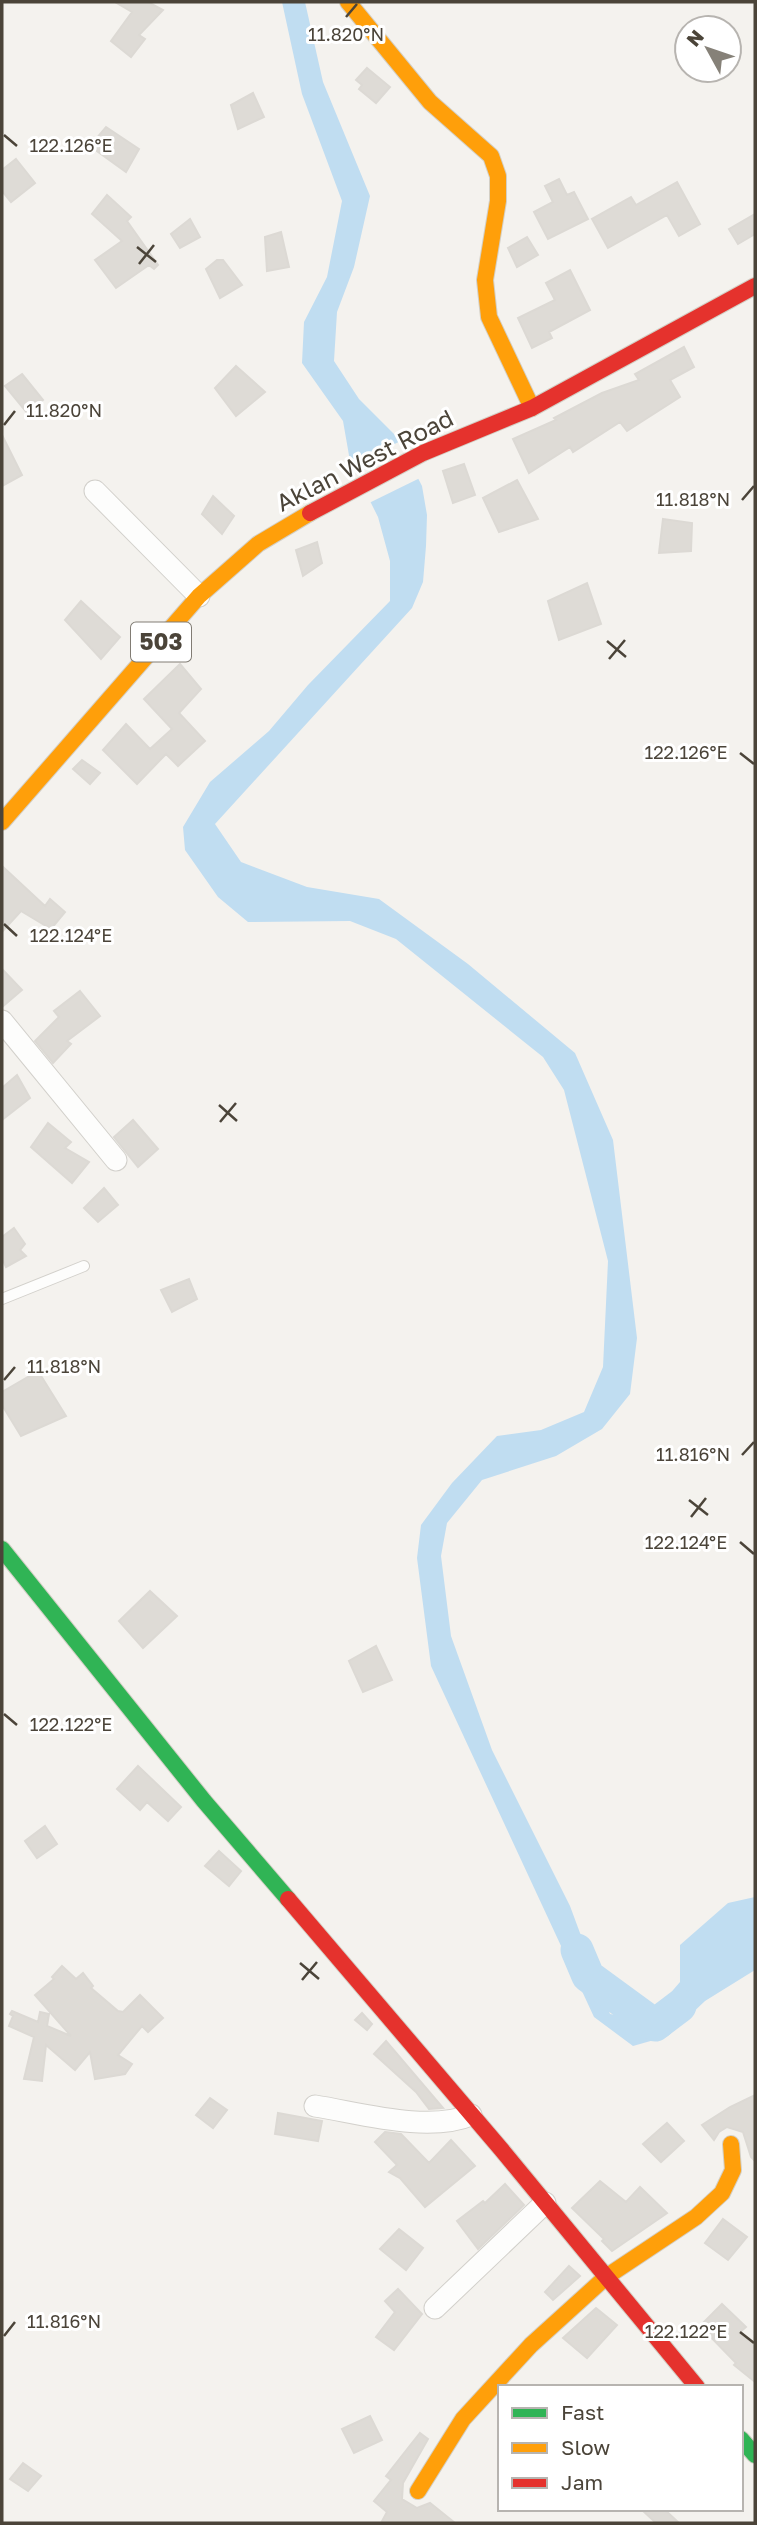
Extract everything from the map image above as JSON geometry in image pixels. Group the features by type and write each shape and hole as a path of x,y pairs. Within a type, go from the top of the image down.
{"street":[{"path":"348,2 430,102 491,156 498,176 498,201 485,280 488,317 532,408"},
{"name":"Aklan West Road","path":"2,822 199,596 258,544 344,492 423,453 532,408 755,286"},
{"path":"95,491 199,596"},
{"path":"2,1021 116,1160"},
{"path":"2,1549 212,1811 471,2115 695,2385"},
{"path":"315,2106 429,2123 458,2120 471,2115"},
{"path":"418,2491 461,2421 540,2338 606,2277 669,2235 722,2193 733,2175 736,2163 731,2144"},
{"path":"436,2308 545,2203"},
{"path":"743,2442 755,2455"}],"lane":[{"path":"2,1299 84,1266"}],"water":[{"path":"282,2 305,2 323,82 370,196 354,267 337,312 334,361 359,399 397,437 422,486 427,515 426,546 423,582 412,608 215,824 241,862 307,887 379,899 468,964 575,1053 613,1140 637,1338 630,1394 602,1429 556,1456 482,1480 447,1523 441,1556 451,1636 492,1750 570,1906 610,2014 638,2019 661,2004 680,1982 680,1945 728,1903 755,1897 755,1970 705,2001 668,2036 633,2046 594,2017 431,1666 417,1558 421,1525 452,1483 497,1436 541,1430 584,1412 603,1367 608,1261 564,1090 543,1057 396,939 350,921 248,922 218,897 185,850 183,827 210,782 269,731 308,685 390,601 390,561 378,517 350,461 343,421 302,363 304,322 327,277 342,201 302,94"}],"pier":[{"path":"403,440 422,477 367,504 348,466"}],"building":[{"path":"115,2 148,2 163,10 139,35 145,39 131,57 111,41 132,12"},
{"path":"367,68 390,87 376,103 359,89 362,85 356,80"},
{"path":"253,93 264,117 238,129 231,105"},
{"path":"106,127 139,149 126,172 90,146"},
{"path":"16,159 35,183 11,202 2,191 2,170"},
{"path":"559,179 567,195 574,192 588,219 548,239 534,212 553,202 545,186"},
{"path":"677,182 700,224 679,236 667,215 608,248 592,219 631,197 636,205"},
{"path":"107,195 131,217 127,221 158,265 154,269 149,265 116,288 95,260 122,241 92,214"},
{"path":"755,214 755,234 738,244 729,229"},
{"path":"190,219 200,237 180,248 171,234"},
{"path":"281,232 289,267 267,271 265,237"},
{"path":"527,237 538,255 517,267 508,248"},
{"path":"217,260 223,260 242,285 220,298 206,269"},
{"path":"570,270 590,310 549,332 552,338 532,348 518,318 555,300 546,283"},
{"path":"684,347 694,367 670,380 680,397 627,431 620,422 573,452 570,447 529,473 513,439 556,420 554,418 602,393 639,380 635,374"},
{"path":"236,366 265,392 236,416 215,388"},
{"path":"22,374 43,400 28,414 5,386"},
{"path":"2,435 22,475 2,486"},
{"path":"464,464 475,495 453,503 443,471"},
{"path":"517,480 538,519 499,532 483,498"},
{"path":"213,496 234,516 222,534 202,514"},
{"path":"663,519 692,523 691,551 659,553"},
{"path":"317,542 322,563 303,576 296,550"},
{"path":"587,583 601,624 559,640 548,601"},
{"path":"81,601 120,637 101,659 65,620"},
{"path":"180,664 201,689 179,713 205,741 178,766 166,754 137,784 103,750 126,724 150,749 172,729 144,699"},
{"path":"82,760 100,773 90,784 73,769"},
{"path":"2,866 45,906 50,899 65,912 51,929 21,911 2,932"},
{"path":"2,969 22,990 2,1007"},
{"path":"80,991 100,1016 67,1041 71,1044 53,1063 35,1041 59,1017 54,1011"},
{"path":"17,1075 30,1098 2,1120 2,1088"},
{"path":"133,1120 158,1149 138,1167 114,1137"},
{"path":"48,1123 71,1142 65,1148 89,1162 72,1183 31,1147"},
{"path":"104,1188 118,1205 98,1222 84,1208"},
{"path":"14,1228 25,1244 20,1250 26,1256 6,1267 2,1258 2,1237"},
{"path":"189,1279 197,1299 172,1312 161,1290"},
{"path":"38,1371 66,1416 21,1436 2,1405 2,1392"},
{"path":"150,1591 177,1616 143,1648 119,1621"},
{"path":"376,1646 392,1680 363,1692 349,1661"},
{"path":"138,1766 181,1807 168,1821 147,1802 140,1810 117,1789"},
{"path":"45,1826 57,1844 37,1858 25,1841"},
{"path":"219,1851 241,1871 229,1886 205,1866"},
{"path":"62,1966 76,1979 83,1973 93,1986 91,1988 118,2011 123,2012 140,1995 163,2018 148,2032 142,2026 118,2055 132,2064 125,2074 95,2079 90,2052 75,2070 46,2045 42,2081 24,2079 34,2037 9,2026 13,2016 10,2014 12,2011 38,2022 40,2012 49,2014 47,2026 71,2036 35,1995 54,1979 52,1977"},
{"path":"362,2013 372,2024 367,2030 355,2020"},
{"path":"386,2041 443,2108 429,2109 416,2092 374,2054"},
{"path":"755,2095 755,2161 751,2157 743,2132 727,2127 719,2132 714,2140 702,2125"},
{"path":"210,2098 227,2110 213,2128 196,2115"},
{"path":"278,2113 322,2121 318,2141 275,2134"},
{"path":"667,2123 684,2141 661,2162 643,2144"},
{"path":"385,2132 401,2134 429,2163 451,2140 475,2166 425,2207 400,2178 389,2172 397,2165 375,2142"},
{"path":"600,2181 626,2202 640,2187 667,2213 612,2251 602,2241 604,2239 572,2208"},
{"path":"505,2184 524,2205 478,2249 457,2221 483,2201 485,2203"},
{"path":"723,2219 747,2237 728,2260 705,2243"},
{"path":"399,2229 423,2248 406,2270 380,2249"},
{"path":"569,2266 580,2276 553,2300 545,2292"},
{"path":"398,2289 422,2314 394,2350 376,2337 395,2312 385,2301"},
{"path":"722,2304 746,2327 739,2333 755,2345 755,2382 734,2365 736,2363 700,2326"},
{"path":"596,2308 617,2325 587,2358 563,2338"},
{"path":"370,2416 382,2440 354,2453 342,2429"},
{"path":"420,2433 428,2439 403,2483 402,2499 417,2508 430,2503 455,2523 381,2523 387,2512 374,2501 391,2480 386,2476"},
{"path":"23,2463 41,2476 28,2491 10,2479"},
{"path":"643,2511 666,2511 679,2523 656,2523"}],"waterway":[{"path":"577,1950 588,1976 655,2025 680,2006"}],"traffic: fast":[{"path":"2,1549 204,1801 288,1899"},
{"path":"743,2441 755,2455"}],"traffic: slow":[{"path":"348,2 430,102 491,156 498,176 498,201 485,280 489,317 532,408"},
{"path":"2,822 199,596 258,544 310,513"},
{"path":"418,2491 463,2419 531,2345 606,2277 696,2217 722,2193 733,2170 731,2144"}],"traffic: jam":[{"path":"310,513 423,453 532,408 755,286"},
{"path":"288,1899 501,2149 695,2385"}]}
